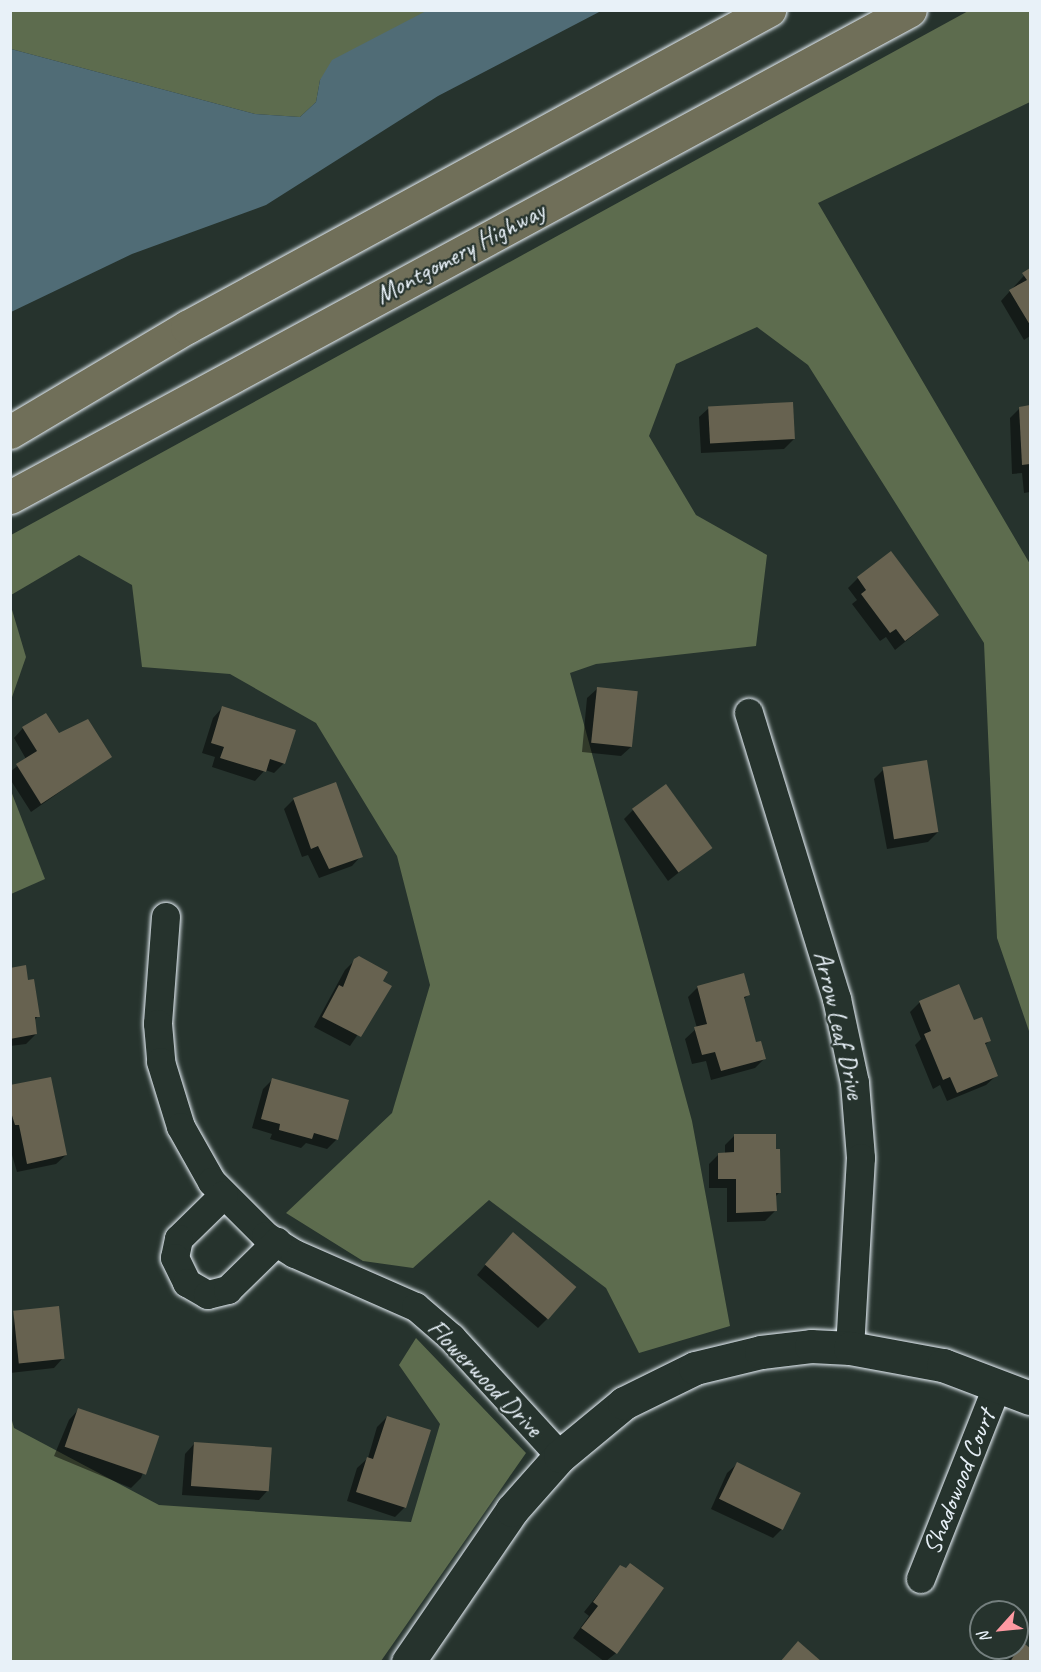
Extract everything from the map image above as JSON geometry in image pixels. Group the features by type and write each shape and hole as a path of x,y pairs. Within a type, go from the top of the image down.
{"main road":[{"path":"10,432 187,327 769,10"},
{"name":"Montgomery Highway","path":"10,497 910,10"}],"street":[{"name":"Arrow Leaf Drive","path":"749,713 837,999 855,1083 861,1158 850,1348"},
{"name":"Flowerwood Drive","path":"166,917 158,1024 161,1062 181,1127 224,1195 277,1242 325,1269 416,1307 452,1338 560,1456"},
{"path":"224,1195 179,1239 175,1258 187,1282 208,1295 228,1290 277,1242"},
{"path":"408,1662 512,1510 560,1456 624,1403 695,1368 761,1352 811,1346 850,1348 911,1356 998,1384 1030,1398"},
{"name":"Shadowood Court","path":"921,1579 998,1384"}],"green space":[{"path":"970,10 1030,11 1030,102 818,203 1030,564 1030,1034 997,938 984,643 808,365 757,327 676,364 649,436 696,515 767,555 756,646 596,664 570,673 692,1121 730,1326 639,1353 606,1288 489,1200 413,1268 363,1261 286,1213 392,1113 430,985 397,856 316,723 230,674 142,667 132,585 79,555 11,595 11,535"},
{"path":"10,11 428,11 320,80 316,102 300,117 255,114 11,49"},
{"path":"10,603 26,657 11,700 10,700"},
{"path":"11,791 45,879 11,894 10,893"},
{"path":"416,1338 526,1453 381,1661 11,1661 11,1417 14,1428 159,1505 411,1522 440,1424 399,1365"}],"water":[{"path":"428,10 601,11 438,96 266,205 132,254 11,312 11,49 255,114 300,117 316,102 320,80 332,60"}],"building":[{"path":"1030,268 1030,325 1009,290 1027,280 1022,273"},
{"path":"793,402 795,439 710,443 708,406"},
{"path":"1030,405 1030,464 1022,465 1019,407"},
{"path":"891,551 939,615 905,641 896,629 890,633 861,594 866,590 857,577"},
{"path":"597,687 638,691 632,747 591,743"},
{"path":"222,706 296,730 285,764 270,759 266,772 220,758 224,747 211,743"},
{"path":"46,713 59,733 88,719 112,757 41,804 16,764 37,751 22,727"},
{"path":"927,760 938,832 894,839 883,767"},
{"path":"336,782 363,857 329,869 318,846 311,849 293,798"},
{"path":"666,784 712,848 678,873 632,809"},
{"path":"359,956 388,972 383,981 392,986 361,1037 322,1017 339,985 343,987 354,959"},
{"path":"26,965 28,980 34,979 40,1017 35,1017 37,1034 10,1039 10,968"},
{"path":"744,973 750,995 744,997 756,1042 761,1041 766,1059 721,1071 715,1052 702,1055 694,1027 707,1024 697,986"},
{"path":"959,984 974,1020 982,1017 991,1041 985,1043 998,1076 957,1093 950,1077 943,1080 924,1034 931,1031 919,1001"},
{"path":"51,1077 67,1155 27,1164 19,1125 15,1125 10,1109 10,1085"},
{"path":"272,1078 349,1100 338,1140 314,1133 312,1139 279,1130 280,1124 261,1119"},
{"path":"734,1134 776,1134 776,1149 780,1149 781,1193 776,1193 777,1211 736,1213 736,1179 718,1179 718,1153 734,1152"},
{"path":"513,1232 576,1287 548,1320 485,1264"},
{"path":"59,1306 65,1359 19,1364 13,1311"},
{"path":"78,1408 159,1436 146,1475 65,1447"},
{"path":"387,1416 431,1430 406,1508 356,1492 367,1457 373,1459"},
{"path":"194,1442 272,1447 269,1491 191,1486"},
{"path":"737,1462 801,1493 783,1530 719,1499"},
{"path":"630,1563 664,1588 617,1654 581,1628 598,1606 593,1602 620,1565 626,1568"},
{"path":"798,1641 822,1662 780,1662"},
{"path":"1030,1648 1030,1662 1010,1662 1011,1660 1029,1660"}]}
